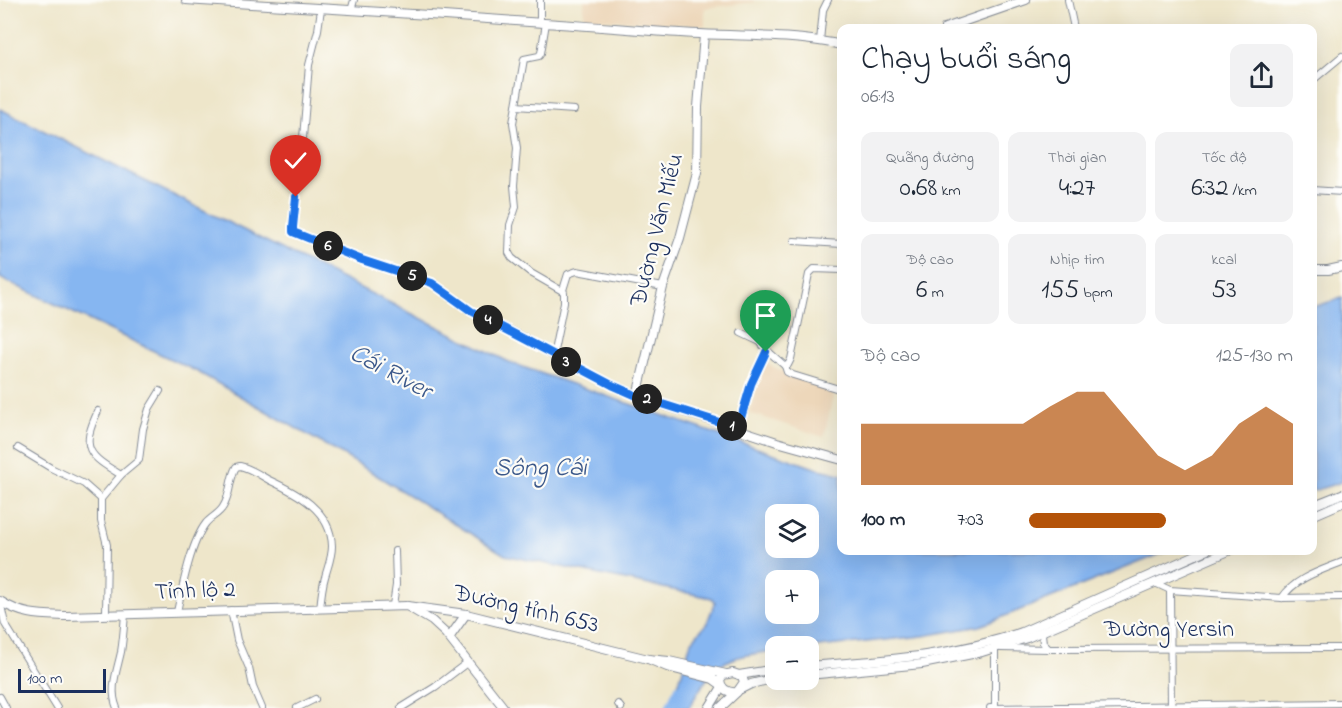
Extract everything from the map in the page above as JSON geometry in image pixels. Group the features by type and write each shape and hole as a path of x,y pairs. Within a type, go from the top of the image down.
{"main road":[{"path":"186,0 311,4 321,9 820,41 837,44"},
{"path":"957,24 1026,0"},
{"path":"1317,504 1342,494"},
{"path":"1317,514 1342,503"},
{"path":"995,645 1195,555"},
{"path":"819,666 853,667 943,662 1045,630 1219,555"},
{"path":"1149,575 1155,583"},
{"name":"Tỉnh lộ 2","path":"0,601 29,614 125,614 393,605"},
{"name":"Đường tỉnh 653","path":"393,605 466,614 710,674 726,674"},
{"path":"449,638 466,614"},
{"path":"819,673 853,667"},
{"path":"709,708 721,685 721,677 726,674 739,675 765,671"},
{"name":"Đường tỉnh 653","path":"710,674 721,685"},
{"path":"738,691 744,679 739,675"},
{"path":"720,708 738,691 751,684 765,681"},
{"path":"721,685 728,692 738,691"}],"street":[{"path":"351,11 354,0"},
{"path":"540,0 543,23 540,55 526,58 523,61 513,123 518,148 514,186 516,211 510,225 510,255 536,276 563,290"},
{"path":"820,41 823,10 828,0"},
{"path":"1068,0 1073,24"},
{"path":"321,9 309,65 301,162 292,219 293,232 440,288 471,311 522,336 554,356 637,396 777,442 837,459"},
{"name":"Đường Văn Miếu","path":"637,396 663,287 680,238 697,173 698,107 704,35"},
{"path":"1317,77 1342,56"},
{"path":"516,106 574,110"},
{"path":"1317,190 1342,192"},
{"path":"794,241 837,244"},
{"path":"1317,270 1342,267"},
{"path":"784,366 788,365 791,359 809,274 814,269 837,270"},
{"path":"554,356 564,302 563,290 568,274 574,271 663,287"},
{"path":"741,333 760,342 787,372 837,388"},
{"path":"738,428 751,384 764,355 768,352"},
{"path":"106,614 107,545 101,521 101,499 121,475 139,460 143,429 149,409 160,391"},
{"path":"98,411 89,430 89,448 97,460 121,475"},
{"path":"18,448 84,484 101,499"},
{"path":"177,612 183,582 200,533 225,504 232,476 236,467 240,466 289,489 321,514 331,535 332,555 322,590 320,609"},
{"path":"393,605 396,585 395,551"},
{"path":"1282,598 1288,588 1300,580 1342,562"},
{"path":"1155,583 1170,590 1282,598 1342,597"},
{"path":"1170,590 1171,707"},
{"path":"0,601 5,624 57,708"},
{"path":"407,606 432,621 449,638 504,708"},
{"path":"231,610 237,640 262,708"},
{"path":"117,708 113,686 121,650 125,614"},
{"path":"1045,630 1042,634 1043,643 1050,649"},
{"path":"995,645 995,708"},
{"name":"Đường Yersin","path":"995,645 1050,649 1342,648"},
{"path":"405,707 468,662"},
{"path":"0,697 6,708"},
{"path":"297,708 315,699"},
{"path":"990,708 1342,703"}],"shaded area":[{"path":"584,0 754,0 755,2 705,8 705,26 584,18"},
{"path":"764,363 834,392 824,437 749,413"}],"water":[{"name":"Sông Cái","path":"0,109 511,363 815,468 837,473 837,555 1158,555 980,626 923,636 819,647 819,636 765,636 765,653 743,656 722,664 706,680 689,708 675,708 674,699 691,642 707,623 715,602 712,598 505,555 360,465 198,372 0,278"},
{"path":"1342,298 1342,482 1317,490 1317,306"}],"waterway":[{"path":"670,708 679,689"}],"route":[{"path":"296,197 292,219 293,232 362,260 432,283 471,311 522,336 544,351 637,396 738,428 751,384 766,352"}],"water label":[{"name":"Cái River","path":"390,373"}]}
